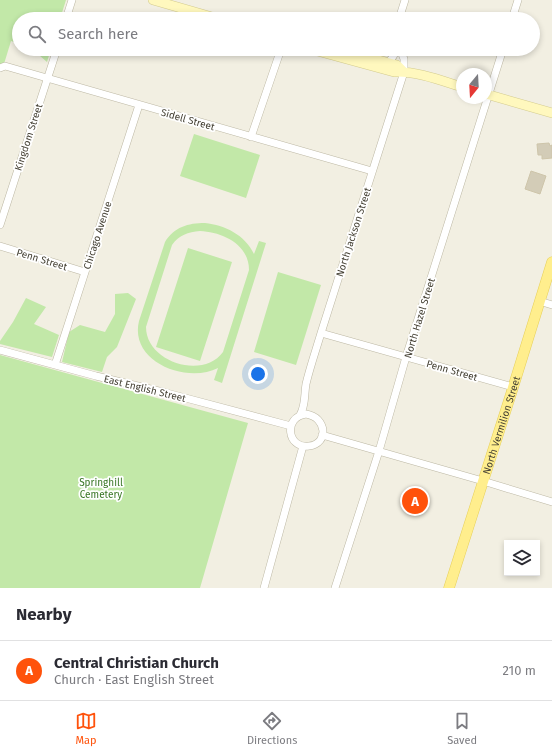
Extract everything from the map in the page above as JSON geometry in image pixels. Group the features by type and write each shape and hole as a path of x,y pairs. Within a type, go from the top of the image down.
{"main road":[{"name":"North Vermilion Street","path":"449,588 552,262"}],"street":[{"path":"68,12 72,0"},
{"path":"152,0 195,12"},
{"path":"401,12 405,0"},
{"path":"514,12 518,0"},
{"name":"Kingdom Street","path":"0,225 55,56"},
{"path":"251,137 279,56"},
{"path":"336,56 394,72 404,72 423,76 456,85"},
{"path":"362,56 397,66 404,72"},
{"path":"387,63 392,60 394,56"},
{"name":"North Jackson Street","path":"300,415 305,404 306,386 321,333 404,72 403,56"},
{"name":"North Hazel Street","path":"492,82 501,56"},
{"name":"Sidell Street","path":"2,67 48,78 372,171"},
{"path":"492,95 552,112"},
{"name":"Chicago Avenue","path":"55,365 139,104"},
{"name":"North Hazel Street","path":"335,588 379,451 406,357 485,104"},
{"name":"Penn Street","path":"0,246 85,272"},
{"path":"540,301 552,305"},
{"name":"Penn Street","path":"321,333 513,387"},
{"name":"East English Street","path":"0,350 291,426"},
{"path":"300,415 314,416 320,421 323,430 322,435 320,440 315,444 303,446 296,443 292,439 290,434 291,426 293,421 300,415"},
{"path":"322,435 552,502"},
{"path":"264,588 303,446"}],"green space":[{"path":"0,0 66,0 62,12 12,12 12,41 4,64 0,68"},
{"path":"40,56 49,56 47,62"},
{"path":"194,134 260,155 246,198 180,176"},
{"path":"199,223 220,226 234,232 245,241 254,254 259,241 266,243 222,383 214,380 218,368 205,372 191,373 177,371 163,366 151,358 143,348 138,335 139,321 165,242 177,229 187,225","holes":["200,231 225,237 239,246 248,261 249,270 223,352 214,360 203,365 190,366 165,358 155,350 148,339 146,327 172,245 181,236 188,233"]},
{"path":"188,248 232,262 200,361 156,347"},
{"path":"278,272 321,285 296,365 254,352"},
{"path":"128,293 136,299 117,347 107,357 102,372 62,362 69,332 80,325 105,332 115,314 115,294"},
{"path":"26,298 46,307 34,324 59,335 52,357 0,344 0,341 13,322"},
{"name":"Springhill Cemetery","path":"0,355 248,423 200,588 0,588"}],"building":[{"path":"549,143 550,146 552,145 552,158 542,159 542,155 538,155 537,144"},
{"path":"531,171 546,176 540,194 525,189"}],"place":[{"name":"Central Christian Church","path":"415,501"}]}
